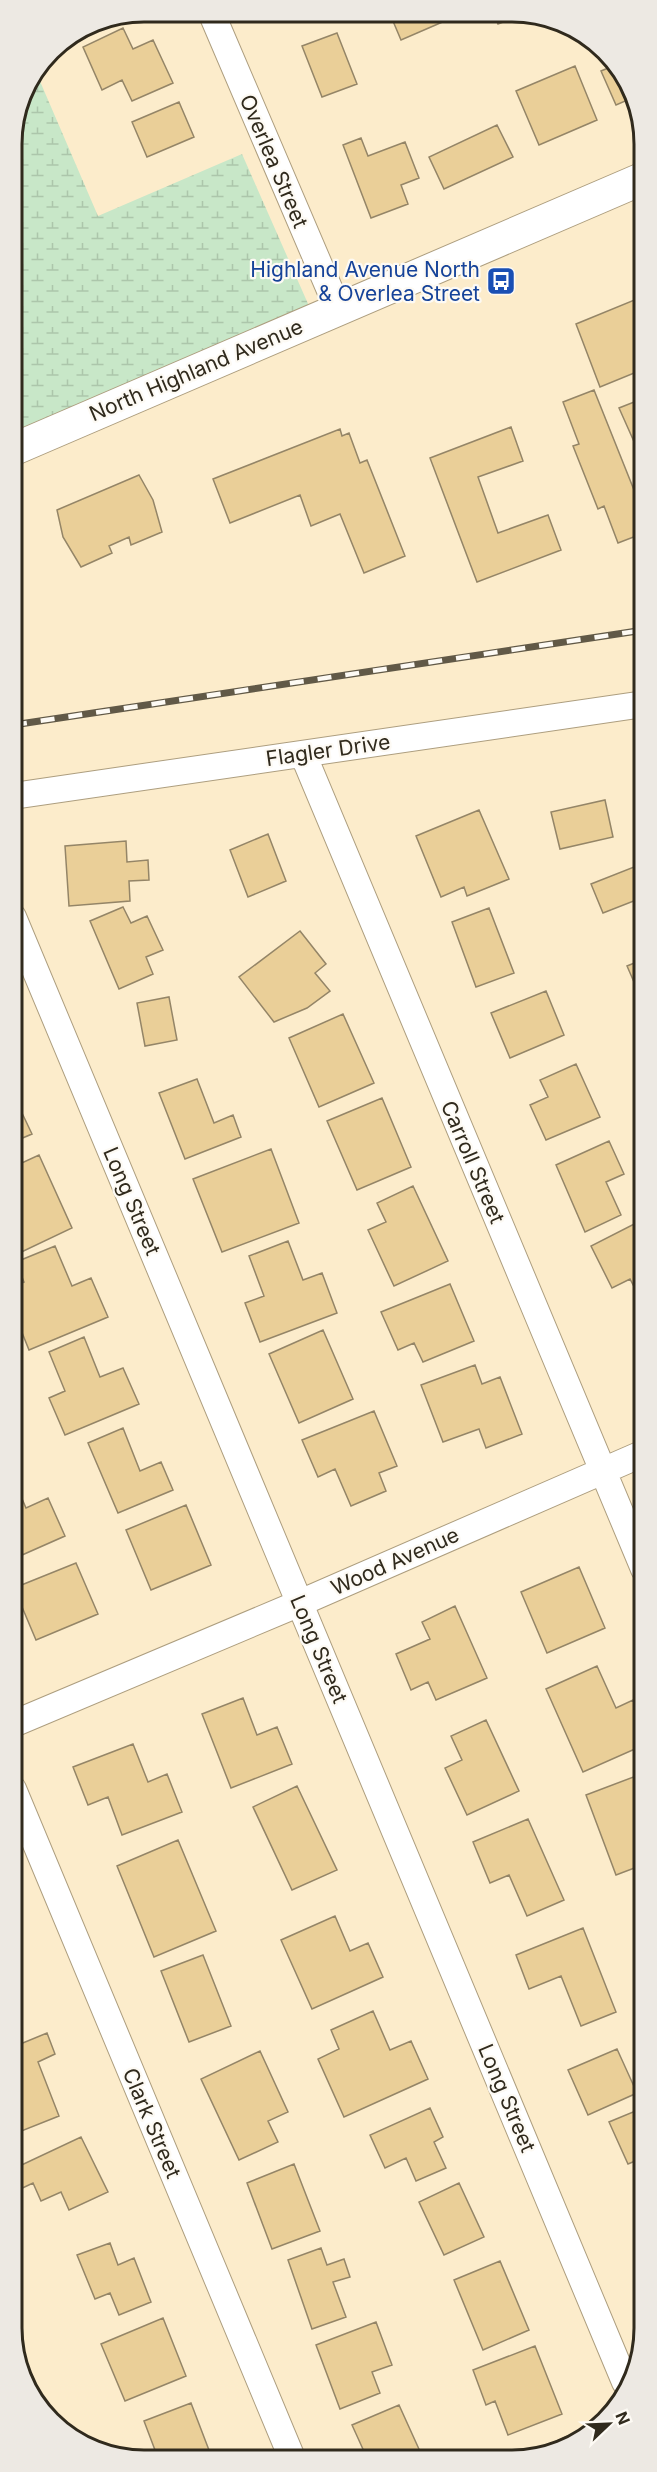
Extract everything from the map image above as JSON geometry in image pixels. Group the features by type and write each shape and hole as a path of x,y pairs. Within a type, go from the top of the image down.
{"street":[{"name":"Overlea Street","path":"215,22 338,309"},
{"name":"North Highland Avenue","path":"23,445 634,182"},
{"name":"Flagler Drive","path":"23,795 634,705"},
{"name":"Carroll Street","path":"303,754 634,1546"},
{"name":"Long Street","path":"23,940 623,2378"},
{"name":"Wood Avenue","path":"22,1720 300,1603 634,1457"},
{"name":"Clark Street","path":"22,1811 289,2450"}],"green space":[{"path":"40,82 98,216 242,154 309,306 23,429 23,137 29,106"}],"building":[{"path":"393,22 442,22 401,40"},
{"path":"123,28 133,49 153,40 173,83 132,101 122,80 102,90 83,47"},
{"path":"337,33 357,84 322,97 302,46"},
{"path":"575,66 597,120 539,145 516,91"},
{"path":"608,68 626,101 616,105 601,71"},
{"path":"179,102 194,137 147,157 132,122"},
{"path":"497,125 513,157 444,189 429,157"},
{"path":"361,138 368,156 405,142 419,178 401,185 408,204 371,218 343,145"},
{"path":"634,300 634,373 600,387 576,324"},
{"path":"594,390 634,490 634,537 618,543 604,506 598,509 573,446 579,444 563,402"},
{"path":"634,402 634,442 619,408"},
{"path":"511,427 523,461 478,477 498,533 548,515 561,550 477,582 430,458"},
{"path":"340,429 342,436 349,433 360,463 367,460 405,556 364,573 340,514 311,526 300,495 230,523 213,479"},
{"path":"139,475 153,500 162,532 131,545 129,537 109,546 112,553 81,567 63,537 57,510"},
{"path":"605,800 613,837 560,849 551,812"},
{"path":"479,810 509,879 467,896 464,887 441,897 416,836"},
{"path":"268,834 286,881 248,897 230,850"},
{"path":"126,841 127,862 148,860 149,880 129,881 130,901 69,906 65,846"},
{"path":"634,867 634,901 603,913 591,884"},
{"path":"123,907 131,923 147,916 163,950 146,957 153,974 119,989 90,921"},
{"path":"489,908 514,973 476,987 452,922"},
{"path":"300,931 326,964 315,973 330,991 307,1008 274,1022 239,977"},
{"path":"634,963 634,982 627,966"},
{"path":"546,991 564,1035 510,1058 491,1013"},
{"path":"169,997 177,1040 145,1046 137,1003"},
{"path":"343,1014 374,1083 319,1107 289,1038"},
{"path":"576,1064 600,1117 546,1140 530,1105 548,1097 540,1080"},
{"path":"197,1079 214,1123 233,1115 241,1137 185,1159 159,1093"},
{"path":"382,1098 411,1167 357,1190 327,1121"},
{"path":"23,1114 32,1134 23,1138"},
{"path":"609,1141 624,1174 606,1182 621,1215 585,1232 556,1165"},
{"path":"271,1149 299,1223 222,1252 193,1179"},
{"path":"39,1155 72,1228 22,1251 23,1163"},
{"path":"413,1186 448,1261 394,1286 368,1230 386,1222 377,1203"},
{"path":"634,1224 634,1287 630,1279 612,1288 591,1246"},
{"path":"288,1241 303,1280 322,1273 337,1313 260,1342 245,1303 264,1296 249,1256"},
{"path":"55,1246 72,1286 91,1278 108,1317 29,1350 22,1334 22,1259"},
{"path":"450,1284 474,1341 423,1362 414,1343 398,1350 381,1312"},
{"path":"323,1330 353,1399 299,1423 269,1354"},
{"path":"84,1337 100,1377 123,1368 139,1404 65,1435 49,1398 65,1391 49,1352"},
{"path":"475,1365 482,1384 500,1377 522,1434 486,1448 479,1429 443,1442 421,1385"},
{"path":"374,1411 397,1466 379,1473 386,1491 351,1506 335,1469 318,1477 302,1440"},
{"path":"123,1428 140,1471 161,1462 173,1490 118,1513 88,1443"},
{"path":"48,1498 65,1536 22,1555 22,1500 26,1508"},
{"path":"186,1505 211,1565 151,1590 126,1530"},
{"path":"76,1563 98,1614 36,1640 22,1608 22,1585"},
{"path":"579,1567 605,1628 547,1653 521,1592"},
{"path":"455,1606 487,1678 436,1700 428,1682 411,1690 396,1654 430,1639 422,1622"},
{"path":"597,1666 616,1708 633,1700 634,1749 583,1772 546,1689"},
{"path":"243,1698 257,1735 277,1727 292,1764 231,1788 202,1714"},
{"path":"486,1720 519,1791 467,1815 445,1768 462,1760 451,1736"},
{"path":"133,1744 148,1782 167,1774 182,1812 122,1835 108,1797 88,1805 73,1767"},
{"path":"634,1777 634,1868 616,1875 586,1795"},
{"path":"297,1786 337,1870 292,1890 253,1807"},
{"path":"528,1819 564,1900 527,1916 509,1875 490,1883 473,1842"},
{"path":"178,1840 216,1931 154,1957 117,1866"},
{"path":"335,1916 350,1951 368,1943 383,1977 312,2009 281,1940"},
{"path":"583,1928 616,2012 581,2026 561,1976 529,1989 516,1955"},
{"path":"203,1955 231,2026 189,2042 161,1971"},
{"path":"373,2011 390,2050 411,2041 428,2079 344,2117 318,2059 339,2049 331,2030"},
{"path":"47,2033 55,2054 38,2062 59,2116 22,2131 22,2043"},
{"path":"617,2049 634,2086 634,2094 588,2115 568,2070"},
{"path":"260,2051 288,2112 268,2121 278,2142 239,2160 201,2079"},
{"path":"430,2108 443,2137 434,2142 446,2168 416,2181 406,2158 385,2168 370,2135"},
{"path":"634,2112 634,2162 628,2164 609,2122"},
{"path":"81,2137 108,2192 69,2210 61,2192 41,2201 33,2183 22,2188 22,2165"},
{"path":"294,2164 320,2231 272,2249 247,2183"},
{"path":"459,2183 484,2237 444,2255 419,2202"},
{"path":"110,2243 118,2265 134,2258 151,2302 119,2315 110,2293 95,2299 77,2255"},
{"path":"321,2248 327,2265 344,2259 350,2277 333,2282 346,2317 312,2329 288,2260"},
{"path":"500,2261 529,2330 483,2350 454,2280"},
{"path":"163,2318 186,2376 125,2401 101,2344"},
{"path":"376,2322 392,2365 372,2372 380,2393 340,2409 316,2345"},
{"path":"535,2346 562,2414 508,2435 495,2401 486,2405 473,2370"},
{"path":"191,2403 209,2450 155,2450 144,2421"},
{"path":"399,2405 419,2450 363,2450 352,2425"}],"railway":[{"path":"23,724 634,632"}],"place":[{"name":"Highland Avenue North & Overlea Street","path":"501,281"}]}
